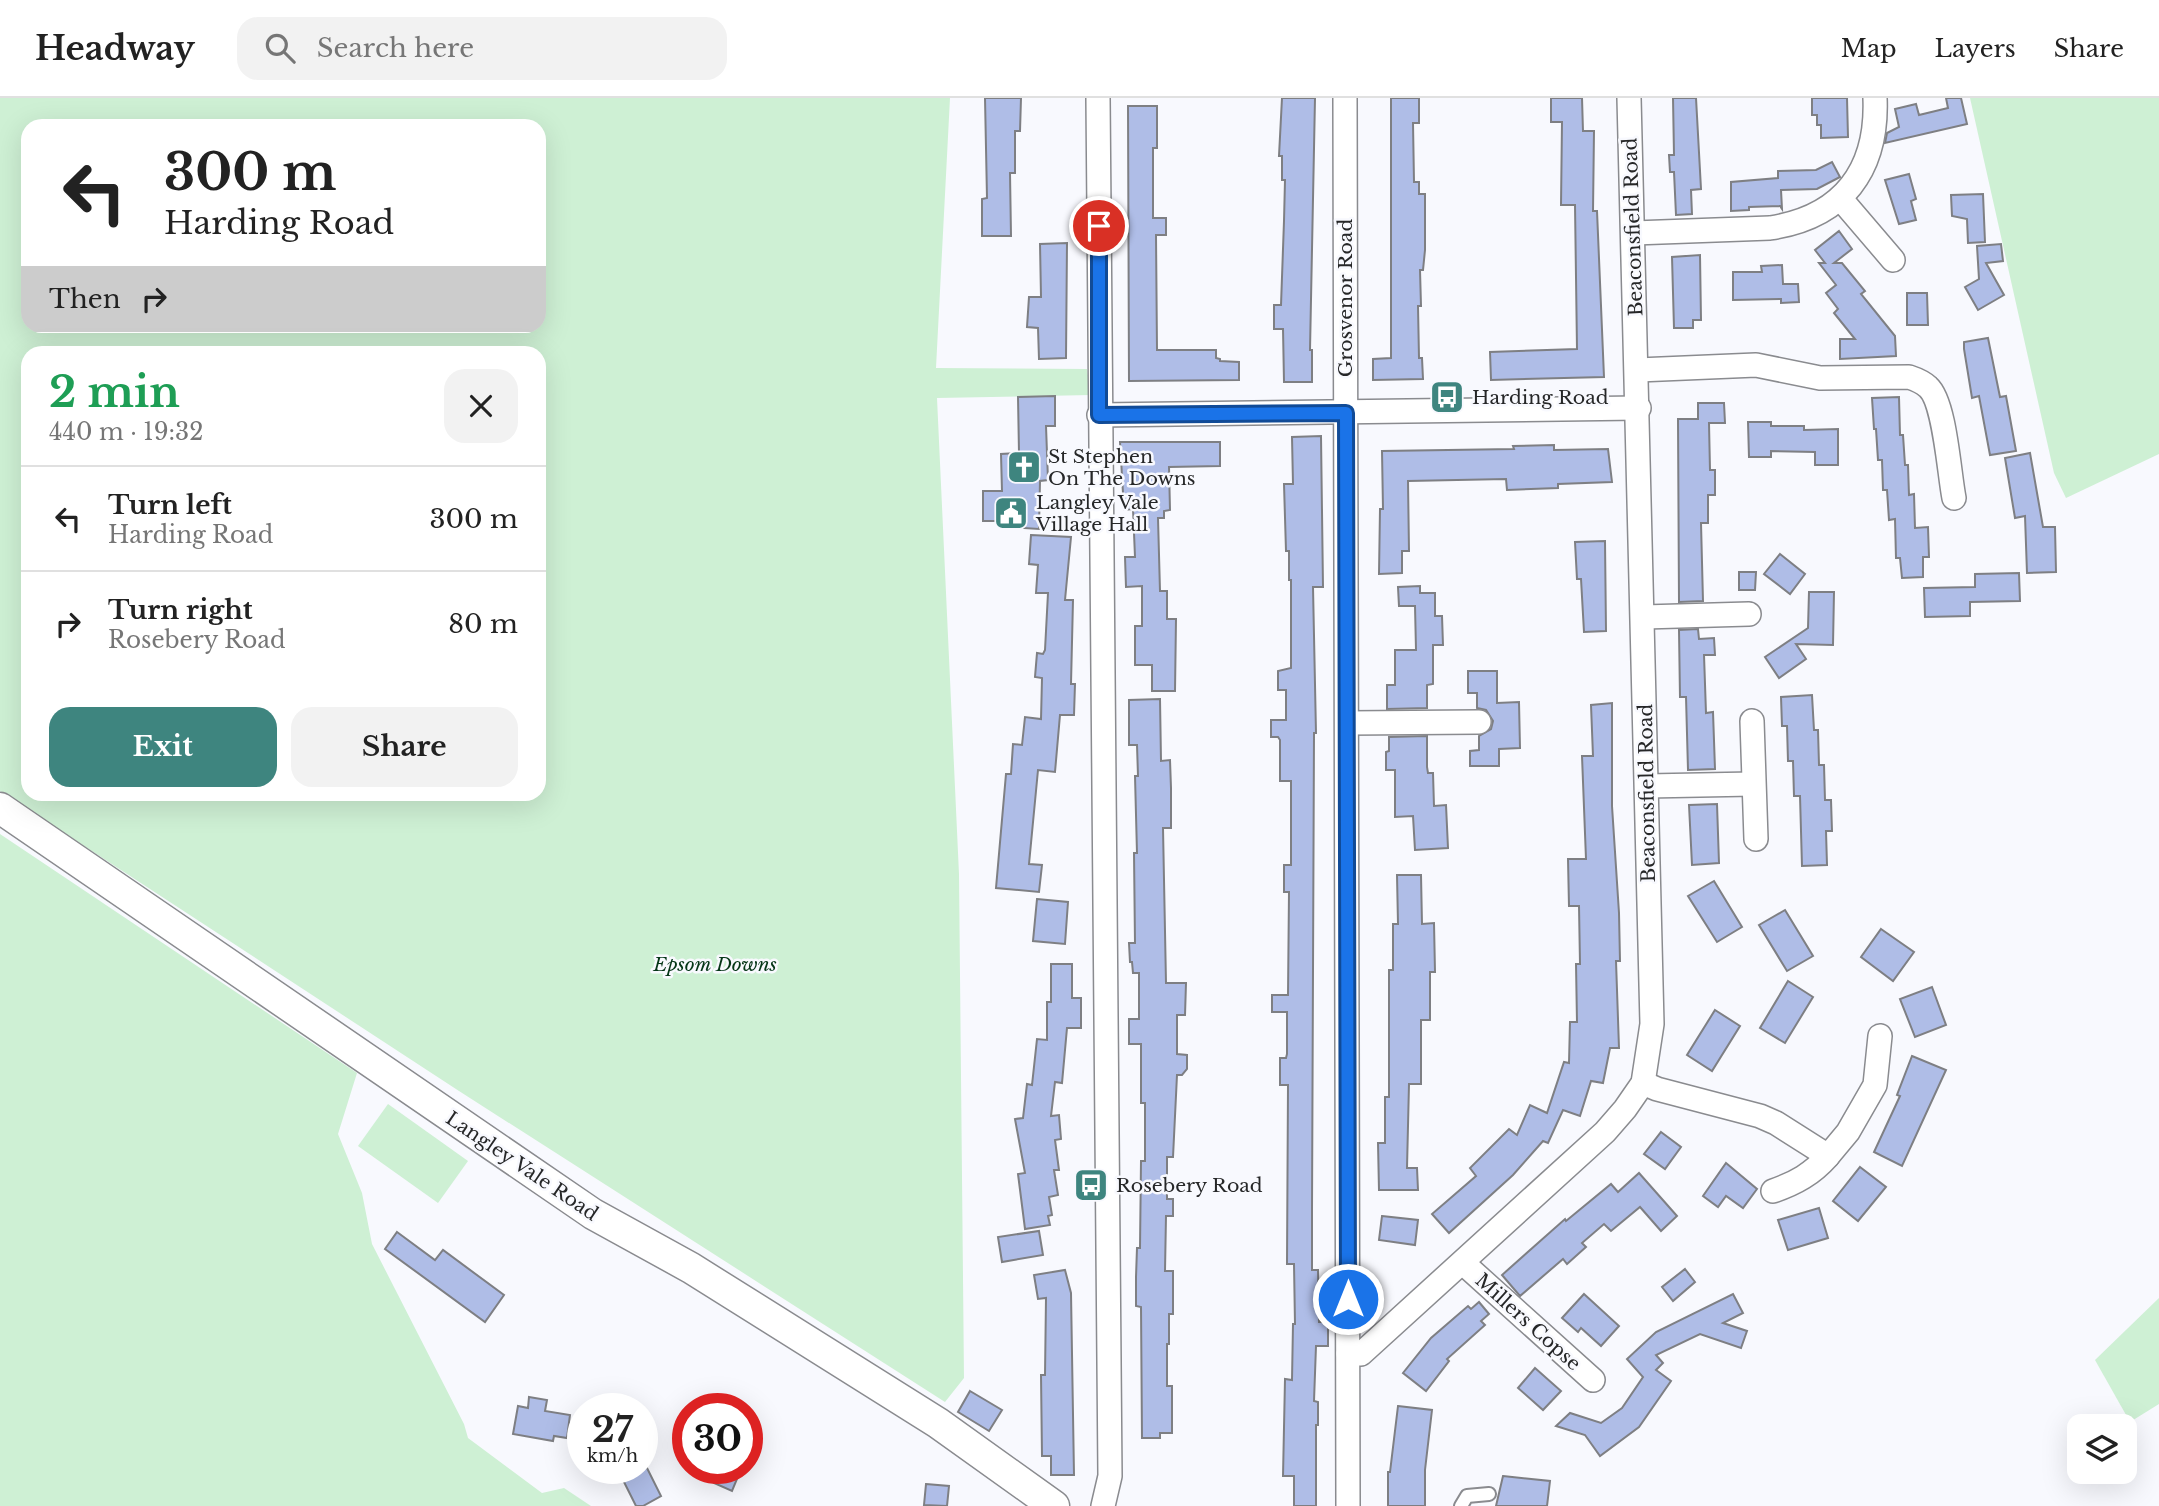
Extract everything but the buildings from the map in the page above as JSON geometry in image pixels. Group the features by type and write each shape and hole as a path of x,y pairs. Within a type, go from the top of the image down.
{"street":[{"path":"1098,98 1110,1466 1103,1506"},
{"name":"Grosvenor Road","path":"1345,98 1348,1506"},
{"name":"Beaconsfield Road","path":"1348,1354 1361,1354 1463,1263 1605,1132 1643,1083 1652,1024 1639,408 1629,98"},
{"path":"1634,233 1788,225 1810,218 1840,198 1867,161 1876,120 1875,98"},
{"path":"1840,198 1893,260"},
{"path":"1638,370 1756,365 1820,378 1909,377 1919,381 1930,387 1942,418 1954,498"},
{"path":"1099,415 1639,408"},
{"path":"1644,617 1749,614"},
{"path":"1752,721 1752,784 1756,839"},
{"path":"1348,723 1479,722"},
{"path":"1647,786 1752,784"},
{"name":"Langley Vale Road","path":"0,808 593,1214 691,1268 938,1423 1054,1506"},
{"path":"1773,1191 1799,1182 1815,1170 1848,1132 1875,1085 1880,1036"},
{"path":"1643,1083 1760,1115 1828,1156"},
{"name":"Millers Copse","path":"1463,1263 1592,1380"}],"lane":[{"path":"1461,1506 1467,1496 1489,1494"}],"green space":[{"name":"Epsom Downs","path":"0,98 950,98 936,368 1087,369 1091,395 937,398 959,874 964,1378 945,1402 459,1091 0,791"},
{"path":"1970,98 2159,98 2159,454 2066,498 2054,473"},
{"path":"0,834 357,1073 338,1134 362,1193 372,1244 464,1424 468,1438 542,1493 564,1488 591,1506 0,1506"},
{"path":"388,1104 468,1161 438,1203 358,1146"},
{"path":"2159,1298 2159,1404 2137,1418 2137,1414 2125,1414 2095,1360"}],"place":[{"name":"Harding Road","path":"1447,397"},
{"name":"St Stephen On The Downs","path":"1024,467"},
{"name":"Langley Vale Village Hall","path":"1011,513"},
{"name":"Rosebery Road","path":"1091,1185"}],"route":[{"path":"1099,226 1099,415 1346,413 1348,1299"}]}
